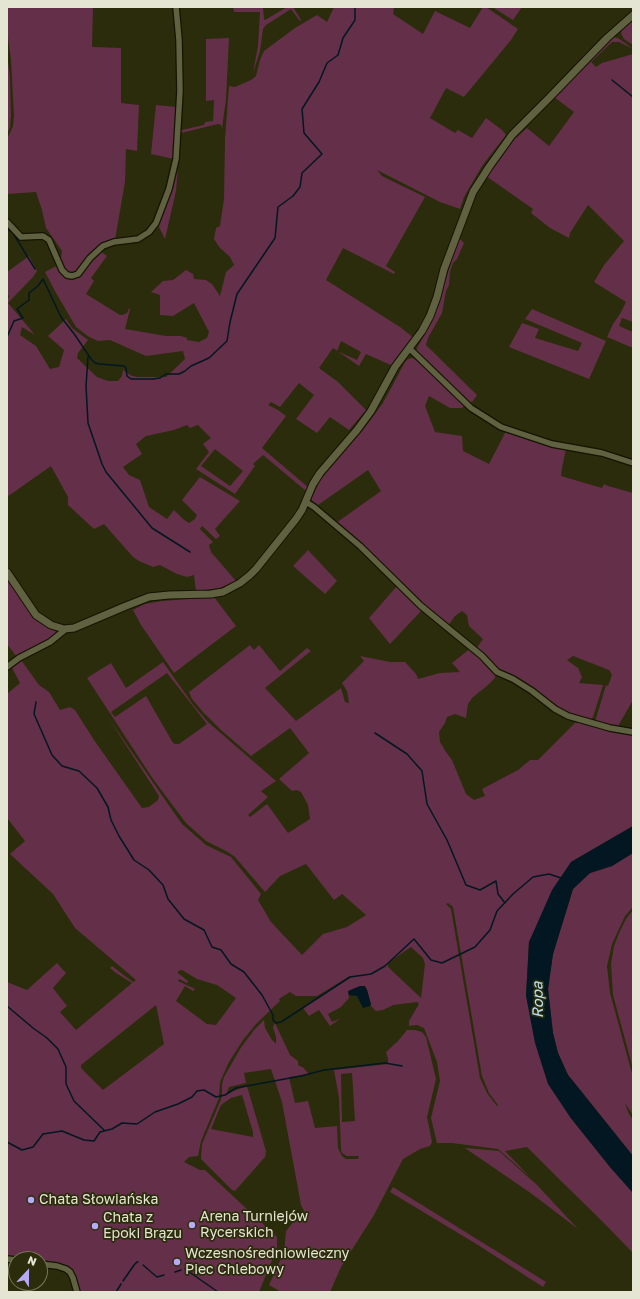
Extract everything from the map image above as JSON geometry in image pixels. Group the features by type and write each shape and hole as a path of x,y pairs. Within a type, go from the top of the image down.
{"street":[{"path":"7,222 21,237 43,236 49,240 62,270 72,276 78,274 90,258 103,246 114,242 138,239 149,232 156,223 169,189 176,159 180,91 176,7"},
{"path":"7,572 36,615 51,625 66,629 74,628 150,597 223,592 240,583 256,569 296,519 320,473 357,430 371,411 395,367 422,331 430,316 437,297 444,269 464,212 473,192 489,167 512,135 550,98 607,38 633,15"},
{"path":"409,348 471,408 501,427 552,444 602,453 633,463"},
{"path":"306,502 360,546 421,606 463,640 497,672 513,679 532,691 555,710 568,716 610,728 633,732"},
{"path":"7,666 50,642 66,629"},
{"path":"48,1265 57,1266 70,1272 77,1292"}],"shaded area":[{"path":"7,7 93,7 92,47 121,48 121,103 139,105 137,151 126,149 125,182 115,240 99,245 87,257 100,251 107,256 91,278 94,281 86,294 120,315 127,313 129,308 125,329 166,336 181,336 187,338 187,340 199,342 207,338 209,332 194,303 173,316 160,315 160,295 151,292 163,281 173,280 186,270 193,274 194,279 206,280 212,284 220,296 226,272 234,265 230,257 220,248 214,239 216,228 220,226 224,199 225,139 229,86 235,87 251,80 256,76 264,51 295,28 317,15 327,22 334,7 394,7 393,14 423,34 435,11 470,28 483,7 486,7 518,29 511,40 464,97 446,88 430,118 455,133 458,130 472,138 486,118 502,130 506,135 482,166 464,197 460,209 440,202 377,170 382,176 425,197 386,266 395,272 394,274 343,248 326,280 400,327 414,338 393,366 366,354 359,366 338,351 357,360 361,352 341,341 337,351 333,348 319,368 338,382 366,410 349,430 330,417 317,433 296,419 314,395 299,383 280,407 271,402 268,405 286,416 262,448 309,488 306,491 263,455 253,464 255,466 235,494 196,469 209,452 203,444 211,438 198,425 190,428 187,425 174,430 146,436 136,444 142,454 123,467 129,475 140,480 149,507 167,519 174,510 189,523 195,519 197,515 182,500 200,477 240,501 215,529 220,536 216,539 202,526 200,529 213,542 209,545 211,552 236,581 220,588 196,591 194,575 187,577 177,574 160,565 153,567 139,561 133,557 104,524 94,529 68,505 68,497 51,466 7,497 7,302 9,296 7,294 7,272 29,256 37,271 8,303 35,335 22,327 20,335 36,346 50,369 59,367 64,350 48,336 66,319 72,328 88,340 78,353 77,358 97,377 108,381 118,381 122,376 123,370 132,376 138,377 166,377 185,359 183,351 146,356 110,340 98,341 89,337 76,327 56,293 45,272 60,264 62,251 46,228 36,192 7,194 7,139 13,126 14,116 11,60 7,30","holes":["215,449 243,471 230,486 201,466"]},
{"path":"233,7 263,7 265,20 287,7 293,7 301,20 300,21 291,9 266,25 263,29 260,51 253,73 258,46 260,12 234,12"},
{"path":"492,7 522,7 513,20"},
{"path":"633,19 633,45 624,39 621,33 623,27"},
{"path":"613,37 618,38 633,49 619,42 612,42 591,62 596,67 602,63 633,54 633,322 622,318 619,326 633,332 633,348 607,337 626,302 594,282 604,265 624,241 588,205 570,233 569,238 550,228 531,213 533,209 486,176 514,137 516,138 527,128 549,146 574,112 554,97 608,40"},
{"path":"229,38 226,99 222,128 221,125 218,124 181,133 176,191 165,239 158,225 163,213 179,132 204,125 205,122 213,121 214,100 206,101 206,39"},
{"path":"7,54 10,76 11,116 10,127 7,135"},
{"path":"156,105 177,107 174,159 151,154"},
{"path":"459,238 464,243 457,259 453,263 450,272 449,285 446,291 442,313 428,338 426,345 477,395 473,401 469,403 416,351 432,322"},
{"path":"532,309 606,341 589,379 509,347 522,323 539,329 535,338 578,351 582,343 525,319"},
{"path":"412,358 423,364 465,405 462,408 450,408 429,396 425,406 435,432 462,436 463,451 489,464 506,431 566,449 561,476 602,488 604,484 633,493 633,700 617,728 595,722 606,685 608,686 612,675 609,670 573,656 567,660 578,668 582,677 579,683 603,685 593,717 590,720 581,719 563,711 497,670 476,649 483,639 469,626 467,615 462,611 455,616 448,626 424,607 336,523 381,491 368,470 318,505 311,499 321,479 363,430 383,403 405,362"},
{"path":"308,550 337,581 325,594 293,566"},
{"path":"7,579 29,612 37,621 55,630 56,632 45,642 16,656 7,644"},
{"path":"397,586 423,609 390,644 369,618"},
{"path":"214,597 236,626 174,673 141,625 133,610 145,604 162,601"},
{"path":"250,645 254,650 259,645 280,671 307,648 311,651 265,688 296,721 341,688 345,702 349,703 347,691 342,683 364,661 360,656 390,662 405,662 416,674 418,679 440,673 460,672 452,663 471,648 494,671 496,675 488,685 472,698 468,704 466,718 455,714 447,717 439,732 440,742 452,760 466,794 474,800 485,796 482,789 518,770 530,760 538,760 575,723 582,723 608,730 633,734 633,826 571,862 529,942 526,996 570,1117 633,1193 633,1253 527,1147 505,1151 530,1177 498,1149 452,1143 437,1143 431,1118 440,1081 437,1062 424,1028 417,1025 409,1026 409,1021 419,1004 417,1002 393,1005 383,1010 376,1011 371,1006 367,990 364,986 348,992 349,998 341,1007 328,1014 332,1022 341,1018 330,1026 319,1010 309,1016 303,1008 351,977 350,976 317,996 296,996 290,992 279,999 280,1001 257,1023 243,1040 229,1062 220,1082 219,1098 201,1141 198,1156 189,1157 184,1162 200,1170 205,1170 277,1237 277,1248 259,1292 80,1292 71,1270 48,1264 48,1251 8,1251 7,1257 7,982 27,990 57,963 66,973 53,988 67,1006 60,1012 76,1030 132,983 110,968 112,966 133,982 136,980 75,928 53,894 10,854 25,841 7,818 7,694 20,683 11,666 21,660 39,685 49,692 60,710 70,707 75,710 94,740 142,808 149,807 158,800 159,796 107,716 182,824 206,845 231,857 261,894 258,900 271,922 302,955 323,934 347,927 366,915 342,894 334,900 306,864 280,876 265,892 235,857 206,841 186,823 153,779 87,678 111,663 126,688 163,662 194,706 208,722 276,781 261,791 268,797 248,815 250,817 267,804 288,833 310,819 308,805 301,792 296,790 292,791 279,779 309,753 290,728 251,756 221,730 192,699 189,692","holes":["167,673 207,724 179,744 173,743 146,696 115,717 111,712","448,903 453,907 482,1076 489,1093 498,1105 497,1106 487,1093 480,1078 451,909 446,904","411,947 423,958 425,964 421,998 388,967 388,964","182,970 197,979 217,985 236,998 216,1025 207,1024 176,1001 185,986 193,991 195,989 178,981 179,979 187,983 188,981 178,973 178,971","156,1005 164,1044 103,1090 81,1068 81,1065"]},
{"path":"633,853 633,907 625,916 612,944 607,966 610,993 633,1077 633,1115 625,1103 633,1120 633,1156 568,1075 558,1053 553,1033 548,989 553,954 573,889 590,873 612,866"},
{"path":"633,910 633,1069 613,995 611,964 614,946 620,931 626,919"},
{"path":"264,1020 265,1028 276,1044 276,1037 273,1027 275,1023 290,1055 298,1061 298,1065 304,1068 309,1074 289,1077 295,1103 308,1101 315,1128 337,1126 338,1148 342,1156 346,1159 358,1159 359,1156 347,1156 342,1153 341,1150 339,1098 334,1070 388,1064 386,1052 407,1030 422,1032 426,1037 436,1079 427,1117 432,1142 430,1146 420,1149 403,1159 374,1215 341,1267 330,1292 281,1292 269,1285 284,1252 286,1231 295,1220 305,1213 301,1205 282,1102 271,1069 244,1073 246,1083 229,1087 227,1092 228,1093 247,1086 266,1151 265,1157 235,1191 232,1190 201,1159 202,1144 222,1097 222,1084 224,1077 240,1049 254,1030","holes":["352,1073 355,1121 342,1122 341,1074","242,1095 253,1132 253,1137 211,1129 221,1105 231,1098"]},
{"path":"465,1148 499,1151 537,1185 578,1229 532,1194"},
{"path":"393,1187 546,1282 543,1287 478,1245 390,1192"}],"water":[{"name":"Ropa","path":"633,826 633,853 612,866 590,873 573,889 553,954 548,989 553,1033 558,1053 568,1075 633,1156 633,1193 570,1117 548,1084 535,1043 526,996 529,942 552,890 571,862"},
{"path":"360,986 365,986 367,990 371,1004 370,1006 363,1008 357,996 349,995 348,991"}],"waterway":[{"path":"7,337 14,321 23,318 17,309 29,300 29,293 38,286 43,279 61,317 91,359 95,363 124,366 126,368 127,376 131,379 153,379 160,378 166,374 179,374 191,366 209,358 227,341 237,294 275,238 278,207 293,196 300,187 302,173 322,154 304,133 302,109 319,82 327,63 338,55 343,38 355,20 355,7"},
{"path":"612,80 633,97"},
{"path":"7,229 13,233 35,269"},
{"path":"88,357 86,386 88,423 106,472 152,528 190,552"},
{"path":"36,702 34,714 52,755 62,766 79,771 97,788 108,807 111,820 119,836 134,860 149,870 163,885 168,899 184,919 204,930 212,947 221,950 231,964 244,972 262,995 273,1015 273,1020 276,1023 281,1022 350,977 371,974 385,966 414,939 431,960 442,963 475,947 490,930 497,911 513,894 533,877 549,874 561,878"},
{"path":"375,733 407,754 422,771 427,804 447,840 466,885 480,890 496,881 498,894 505,903"},
{"path":"7,1006 47,1038 58,1049 66,1067 66,1084 74,1101 104,1130"},
{"path":"7,1142 22,1150 33,1147 43,1134 62,1131 84,1140 94,1141 100,1132 112,1129 122,1123 137,1124 155,1112 178,1104 192,1097 197,1091 204,1090 216,1097 225,1095 236,1088 301,1076 324,1070 385,1063 402,1066"},
{"path":"123,1281 134,1265 138,1262"},
{"path":"143,1265 150,1271"},
{"path":"185,1269 218,1292"},
{"path":"175,1272 181,1270"},
{"path":"151,1272 157,1277 164,1275"},
{"path":"116,1292 121,1284"}],"place":[{"name":"Chata Słowiańska","path":"31,1200"},
{"name":"Arena Turniejów Rycerskich","path":"192,1225"},
{"name":"Chata z Epoki Brązu","path":"95,1226"},
{"name":"Wczesnośredniowieczny Piec Chlebowy","path":"177,1262"}]}
